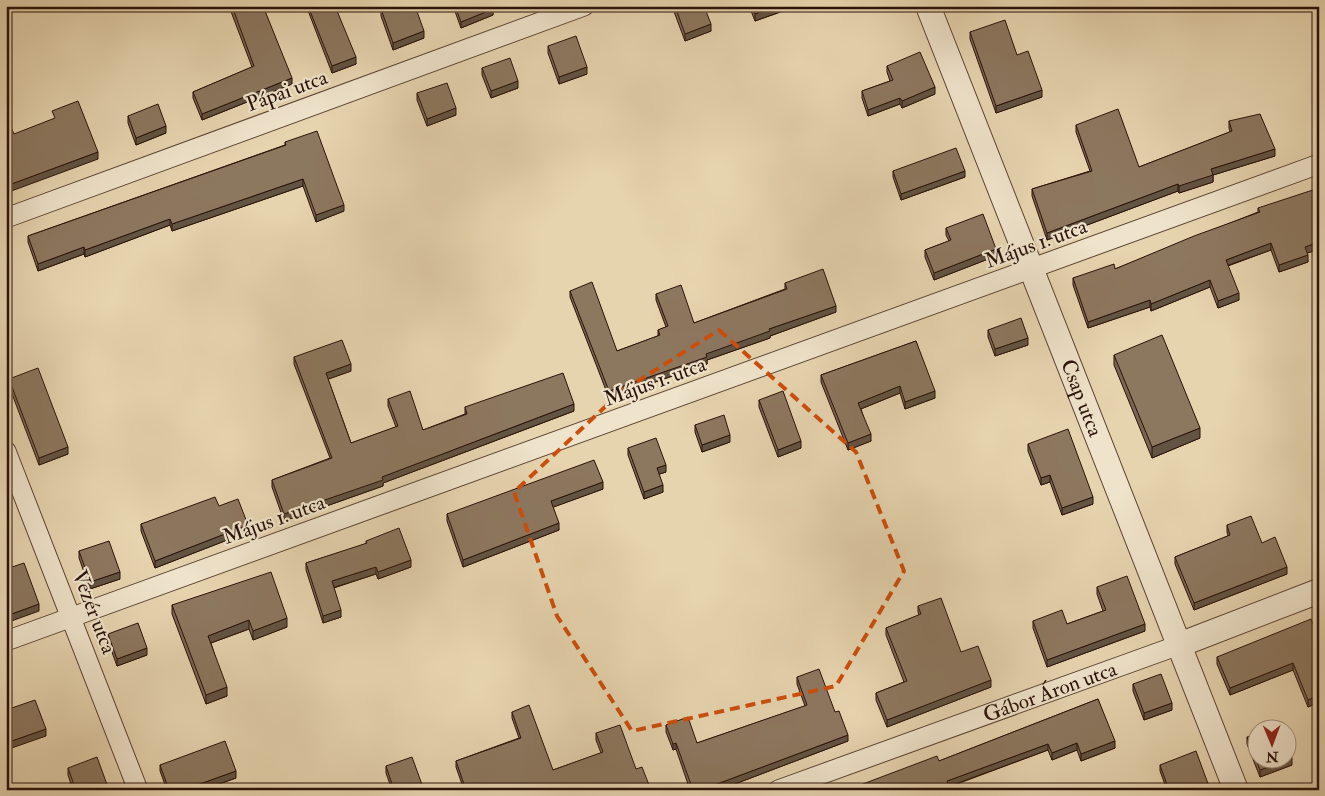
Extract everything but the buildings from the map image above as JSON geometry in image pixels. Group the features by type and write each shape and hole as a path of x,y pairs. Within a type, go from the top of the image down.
{"street":[{"name":"Pápai utca","path":"6,218 584,6"},
{"name":"Csap utca","path":"928,6 1236,790"},
{"name":"Május 1. utca","path":"6,641 1319,164"},
{"name":"Vezér utca","path":"6,451 138,790"},
{"name":"Gábor Áron utca","path":"778,790 1179,645 1319,591"}],"highlighted area":[{"path":"719,330 856,452 904,571 836,686 632,731 557,616 514,492 622,391"}]}
